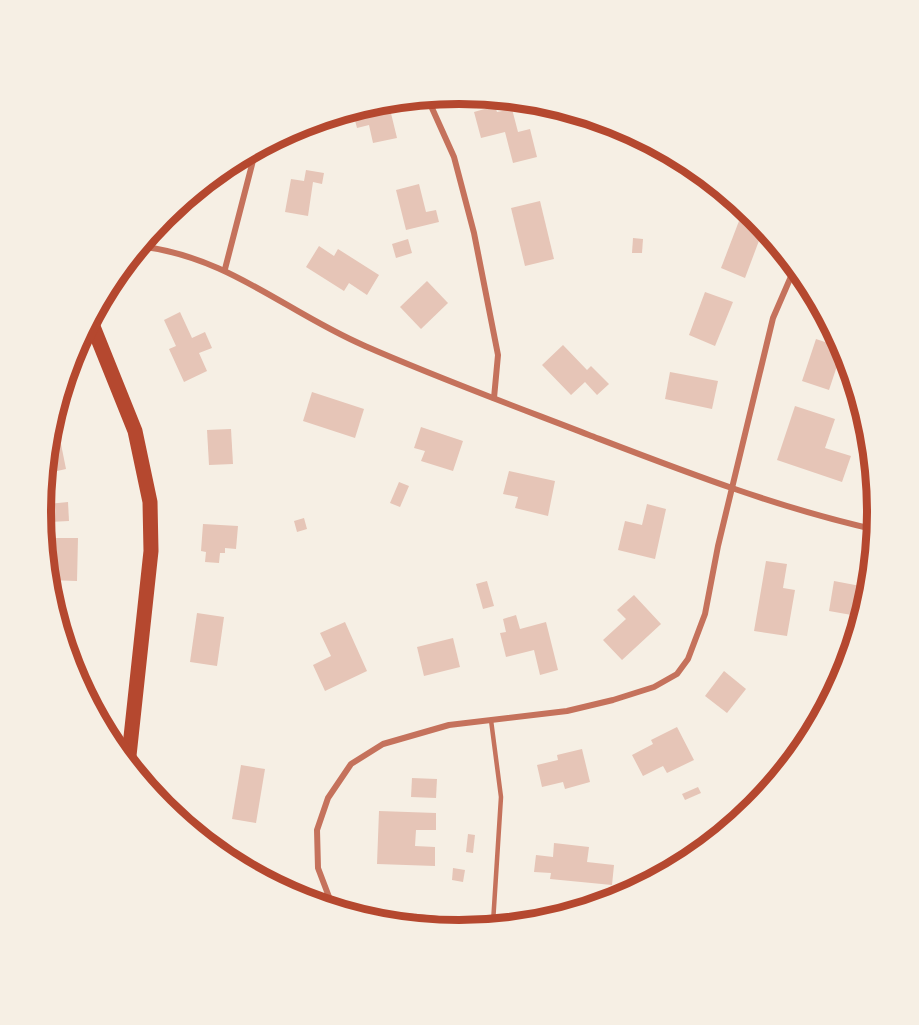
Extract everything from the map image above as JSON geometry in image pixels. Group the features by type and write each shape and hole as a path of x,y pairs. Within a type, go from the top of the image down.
{"main road":[{"path":"94,330 132,422 147,478 150,502 151,551 129,753"}],"street":[{"path":"431,105 454,157 474,233 498,355 494,398"},
{"path":"225,269 253,160"},
{"path":"149,247 172,250 225,269 311,321 364,346 494,398 733,489 867,528"},
{"path":"330,900 318,868 317,830 328,798 351,764 383,744 449,725 567,711 654,687 676,674 688,659 705,614 718,546 773,318 792,275"},
{"path":"393,915 468,921"}],"lane":[{"path":"491,720 501,797 493,919"}],"building":[{"path":"495,106 497,112 512,109 518,132 530,129 537,157 513,163 505,132 481,138 474,112"},
{"path":"390,110 397,138 373,143 369,125 357,128 354,118"},
{"path":"306,170 324,173 322,184 313,182 308,216 285,212 291,179 304,181"},
{"path":"419,184 426,212 436,210 439,222 406,230 396,190"},
{"path":"540,201 554,259 525,266 511,208"},
{"path":"739,221 749,225 761,237 745,278 721,268"},
{"path":"633,238 643,239 642,253 632,253"},
{"path":"408,239 412,253 396,258 392,244"},
{"path":"319,246 334,256 338,249 379,275 367,295 349,283 344,291 306,267"},
{"path":"427,281 448,303 421,329 400,307"},
{"path":"705,292 733,302 715,346 689,335"},
{"path":"180,312 192,338 205,332 212,348 199,353 207,371 184,382 169,349 176,346 164,320"},
{"path":"816,339 832,344 839,361 829,390 802,381"},
{"path":"563,345 587,370 591,366 609,384 597,395 585,382 571,395 542,365"},
{"path":"670,372 718,381 712,409 665,399"},
{"path":"312,392 364,409 355,438 303,421"},
{"path":"795,406 835,419 825,448 851,456 842,482 777,460"},
{"path":"421,427 463,441 453,471 421,461 425,451 414,448"},
{"path":"231,429 233,464 209,465 207,430"},
{"path":"61,444 66,469 53,472 57,445"},
{"path":"509,471 555,481 548,516 515,508 518,497 503,494"},
{"path":"399,482 409,486 400,507 390,503"},
{"path":"68,502 69,521 51,522 51,504"},
{"path":"647,504 666,509 655,559 618,550 625,521 642,525"},
{"path":"304,518 307,529 297,532 294,521"},
{"path":"203,524 238,526 236,549 225,548 225,553 220,553 219,563 205,562 206,552 201,551"},
{"path":"56,538 78,538 77,581 57,580 52,545 56,545"},
{"path":"766,561 787,564 783,588 795,590 787,636 754,631"},
{"path":"487,581 494,606 483,609 476,584"},
{"path":"834,581 861,586 855,616 829,611"},
{"path":"634,595 661,624 622,660 603,640 626,619 617,610"},
{"path":"197,613 224,617 217,666 190,662"},
{"path":"516,615 520,629 546,622 558,670 540,675 534,650 506,657 500,633 506,632 503,619"},
{"path":"345,622 367,671 325,691 313,665 331,656 320,633"},
{"path":"453,638 460,667 424,676 417,647"},
{"path":"724,671 746,689 727,713 705,696"},
{"path":"677,727 694,760 667,773 663,766 643,776 632,755 653,744 651,740"},
{"path":"582,749 590,782 565,789 563,782 542,787 537,765 558,760 557,755"},
{"path":"241,765 265,769 256,823 232,819"},
{"path":"412,778 437,779 436,798 411,797"},
{"path":"698,787 701,793 685,800 682,794"},
{"path":"379,811 436,813 436,830 416,830 415,846 435,847 435,866 377,864"},
{"path":"468,834 475,835 473,853 466,852"},
{"path":"554,843 589,847 587,862 614,865 612,885 550,879 551,873 534,872 536,855 553,857"},
{"path":"453,868 465,870 463,882 452,880"}]}
